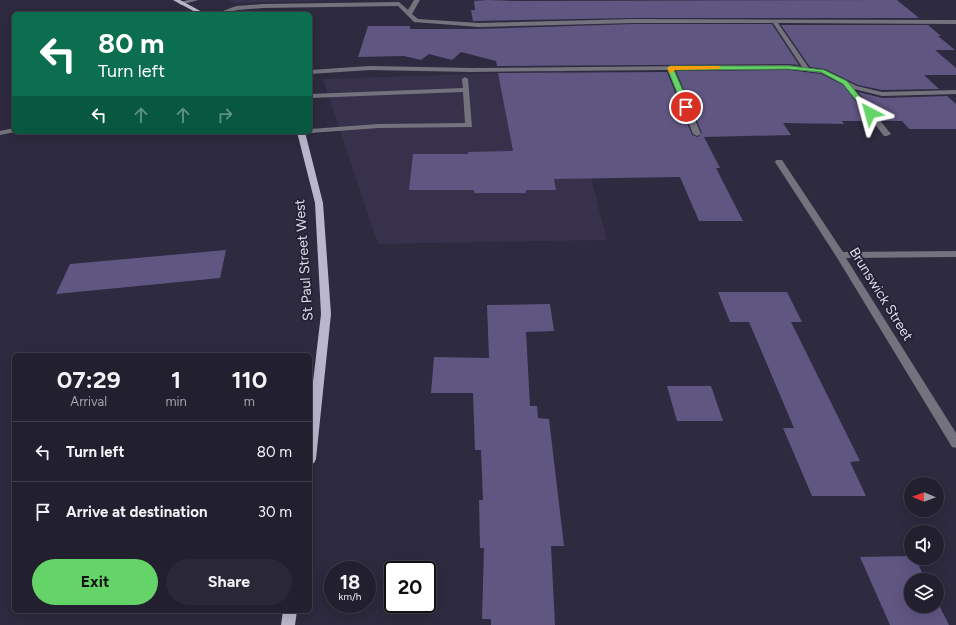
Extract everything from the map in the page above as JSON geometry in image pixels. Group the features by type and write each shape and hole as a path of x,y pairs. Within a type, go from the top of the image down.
{"main road":[{"path":"178,1 199,12"},
{"name":"St Paul Street West","path":"302,134 319,203 326,314 312,429"},
{"path":"288,625 290,613"}],"street":[{"path":"178,1 195,0"},
{"path":"409,14 417,0"},
{"path":"224,12 236,8 263,6 399,4 416,21 479,24 634,21 956,22"},
{"path":"774,21 807,69"},
{"path":"312,72 370,68 471,70 789,67 822,71 855,87 882,94 956,92"},
{"path":"670,68 697,134"},
{"path":"312,131 380,126 469,125 465,79"},
{"path":"845,82 887,134"},
{"path":"312,96 466,90"},
{"path":"0,133 12,130"},
{"name":"Brunswick Street","path":"779,162 840,255 956,443"},
{"path":"840,255 956,254"}],"shaded area":[{"path":"230,0 351,0 234,3"},
{"path":"564,71 607,240 378,244 323,79"}],"building":[{"path":"897,0 919,18 634,18 473,21 471,10 475,10 474,1"},
{"path":"634,24 772,24 799,65 497,66 496,61 461,52 452,60 429,54 421,60 404,56 358,57 368,26 410,26 410,29 474,29"},
{"path":"781,25 928,25 941,36 938,36 955,50 935,50 956,68 956,75 924,75 939,89 882,90 858,85 825,69 810,67"},
{"path":"789,70 821,74 843,85 871,121 842,121 844,124 783,123 791,135 704,137 720,168 716,168 743,221 699,221 680,177 554,179 556,190 526,190 526,193 474,193 474,190 409,190 413,154 468,154 468,152 513,151 498,73 667,72 692,135 698,137 702,133 676,71"},
{"path":"858,92 882,98 947,96 956,104 956,129 909,129 902,121 882,121"},
{"path":"226,250 220,278 56,294 70,264"},
{"path":"718,292 787,292 802,322 791,322 860,461 850,462 866,496 812,496 783,428 794,428 749,322 730,322"},
{"path":"550,304 554,331 526,332 530,406 537,406 538,418 549,419 564,546 551,546 555,625 491,625 491,619 482,619 484,548 480,548 479,500 483,500 481,450 475,450 473,393 431,393 434,357 489,358 487,305"},
{"path":"667,386 711,386 723,421 677,421"},
{"path":"904,556 904,565 918,565 922,573 904,573 904,613 943,613 949,625 890,625 860,557"}],"slow traffic":[{"path":"672,71 670,68 719,68"}],"route":[{"path":"686,107 670,68 789,67 822,71 845,82 870,113"}]}
